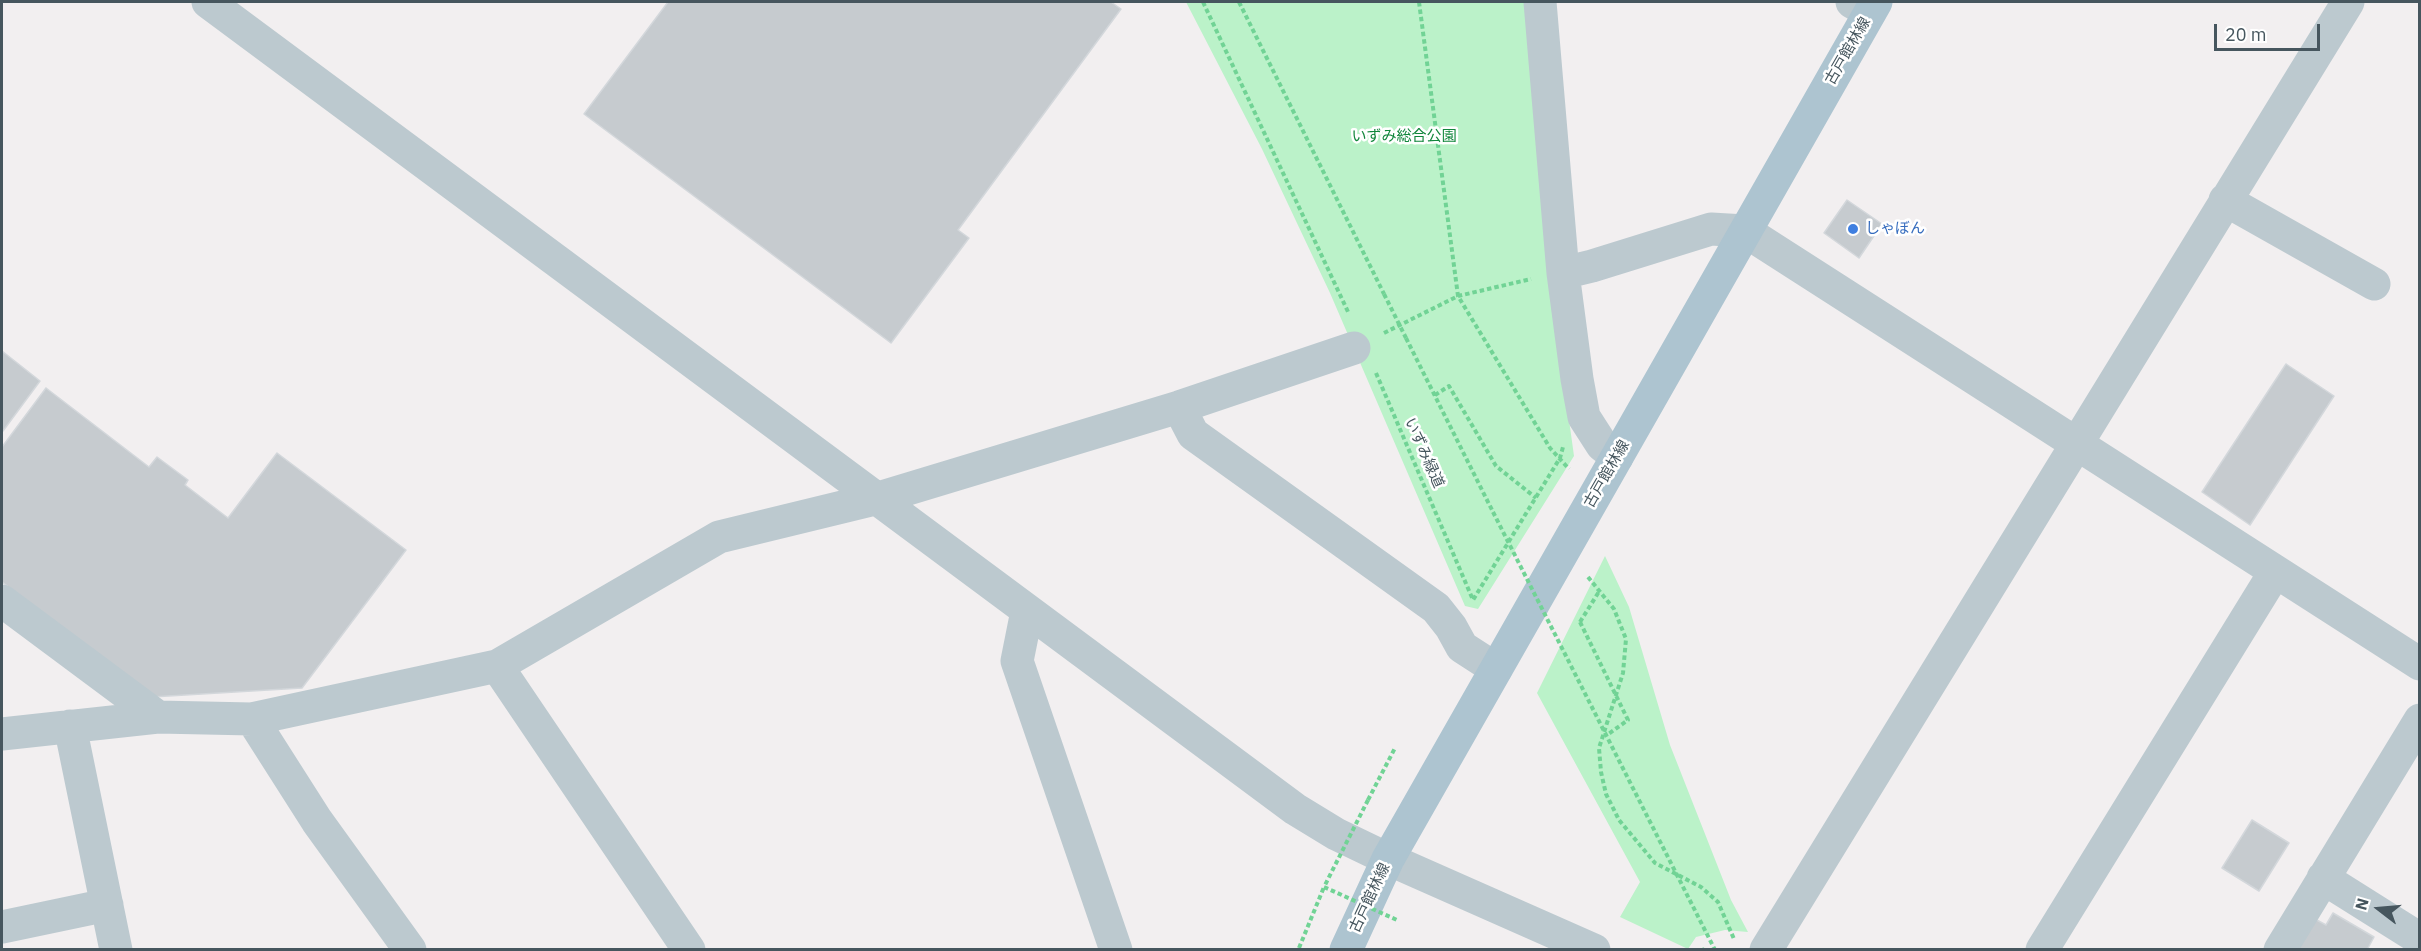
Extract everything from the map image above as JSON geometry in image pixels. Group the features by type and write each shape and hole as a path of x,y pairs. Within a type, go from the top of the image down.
{"main road":[{"name":"古戸館林線","path":"1346,950 1388,858 1745,231 1866,5"}],"street":[{"path":"208,2 1294,809 1336,834 1588,948"},
{"path":"1540,2 1563,273 1584,417 1602,445 1617,457"},
{"path":"1751,948 2075,444 2348,2"},
{"path":"2225,200 2374,284"},
{"path":"1563,273 1604,263 1711,229 1745,231 2420,664"},
{"path":"2,734 158,717 252,719 497,666 719,537 875,499 1179,407 1358,346"},
{"path":"1179,407 1193,434 1436,608 1451,627 1462,647 1496,669"},
{"path":"2042,950 2275,572"},
{"path":"2,601 158,717"},
{"path":"1027,611 1017,661 1116,950"},
{"path":"497,666 689,950"},
{"path":"252,719 318,820 411,950"},
{"path":"2280,950 2420,720"},
{"path":"70,726 116,950"},
{"path":"2323,878 2420,939"},
{"path":"2,927 107,905"}],"path":[{"name":"いずみ緑道","path":"1203,2 1473,600 1560,458 1565,438"},
{"path":"1239,2 1493,512 1715,950"},
{"path":"1419,2 1458,296 1550,448 1572,472"},
{"path":"1358,346 1458,296 1563,273"},
{"path":"1435,395 1449,386 1496,466 1536,498"},
{"path":"1588,576 1614,609 1626,639 1623,673 1599,748 1606,794 1619,820 1655,863 1701,887 1718,902 1751,948"},
{"path":"1600,590 1580,622 1628,720 1607,735"},
{"path":"1299,948 1324,887 1395,748"},
{"path":"1324,887 1397,920"}],"green space":[{"name":"いずみ総合公園","path":"1186,2 1527,2 1549,275 1574,456 1478,609 1465,606 1330,293 1262,149"},
{"path":"1605,556 1629,607 1670,745 1731,900 1748,932 1725,930 1696,937 1688,949 1620,917 1640,882 1537,693"}],"building":[{"path":"668,2 1111,2 1121,9 958,230 969,238 891,343 584,114"},
{"name":"しゃぼん","path":"1847,200 1882,224 1859,258 1824,233"},
{"path":"2,351 40,381 3,431 2,430"},
{"path":"2286,364 2334,396 2250,525 2202,492"},
{"path":"46,388 149,467 157,457 188,480 185,485 228,518 277,453 406,550 302,688 152,697 2,582 2,447"},
{"path":"2252,820 2289,843 2259,891 2222,868"},
{"path":"2333,913 2374,937 2367,950 2298,950 2315,919 2326,925"}],"place":[{"name":"しゃぼん","path":"1853,229"}]}
